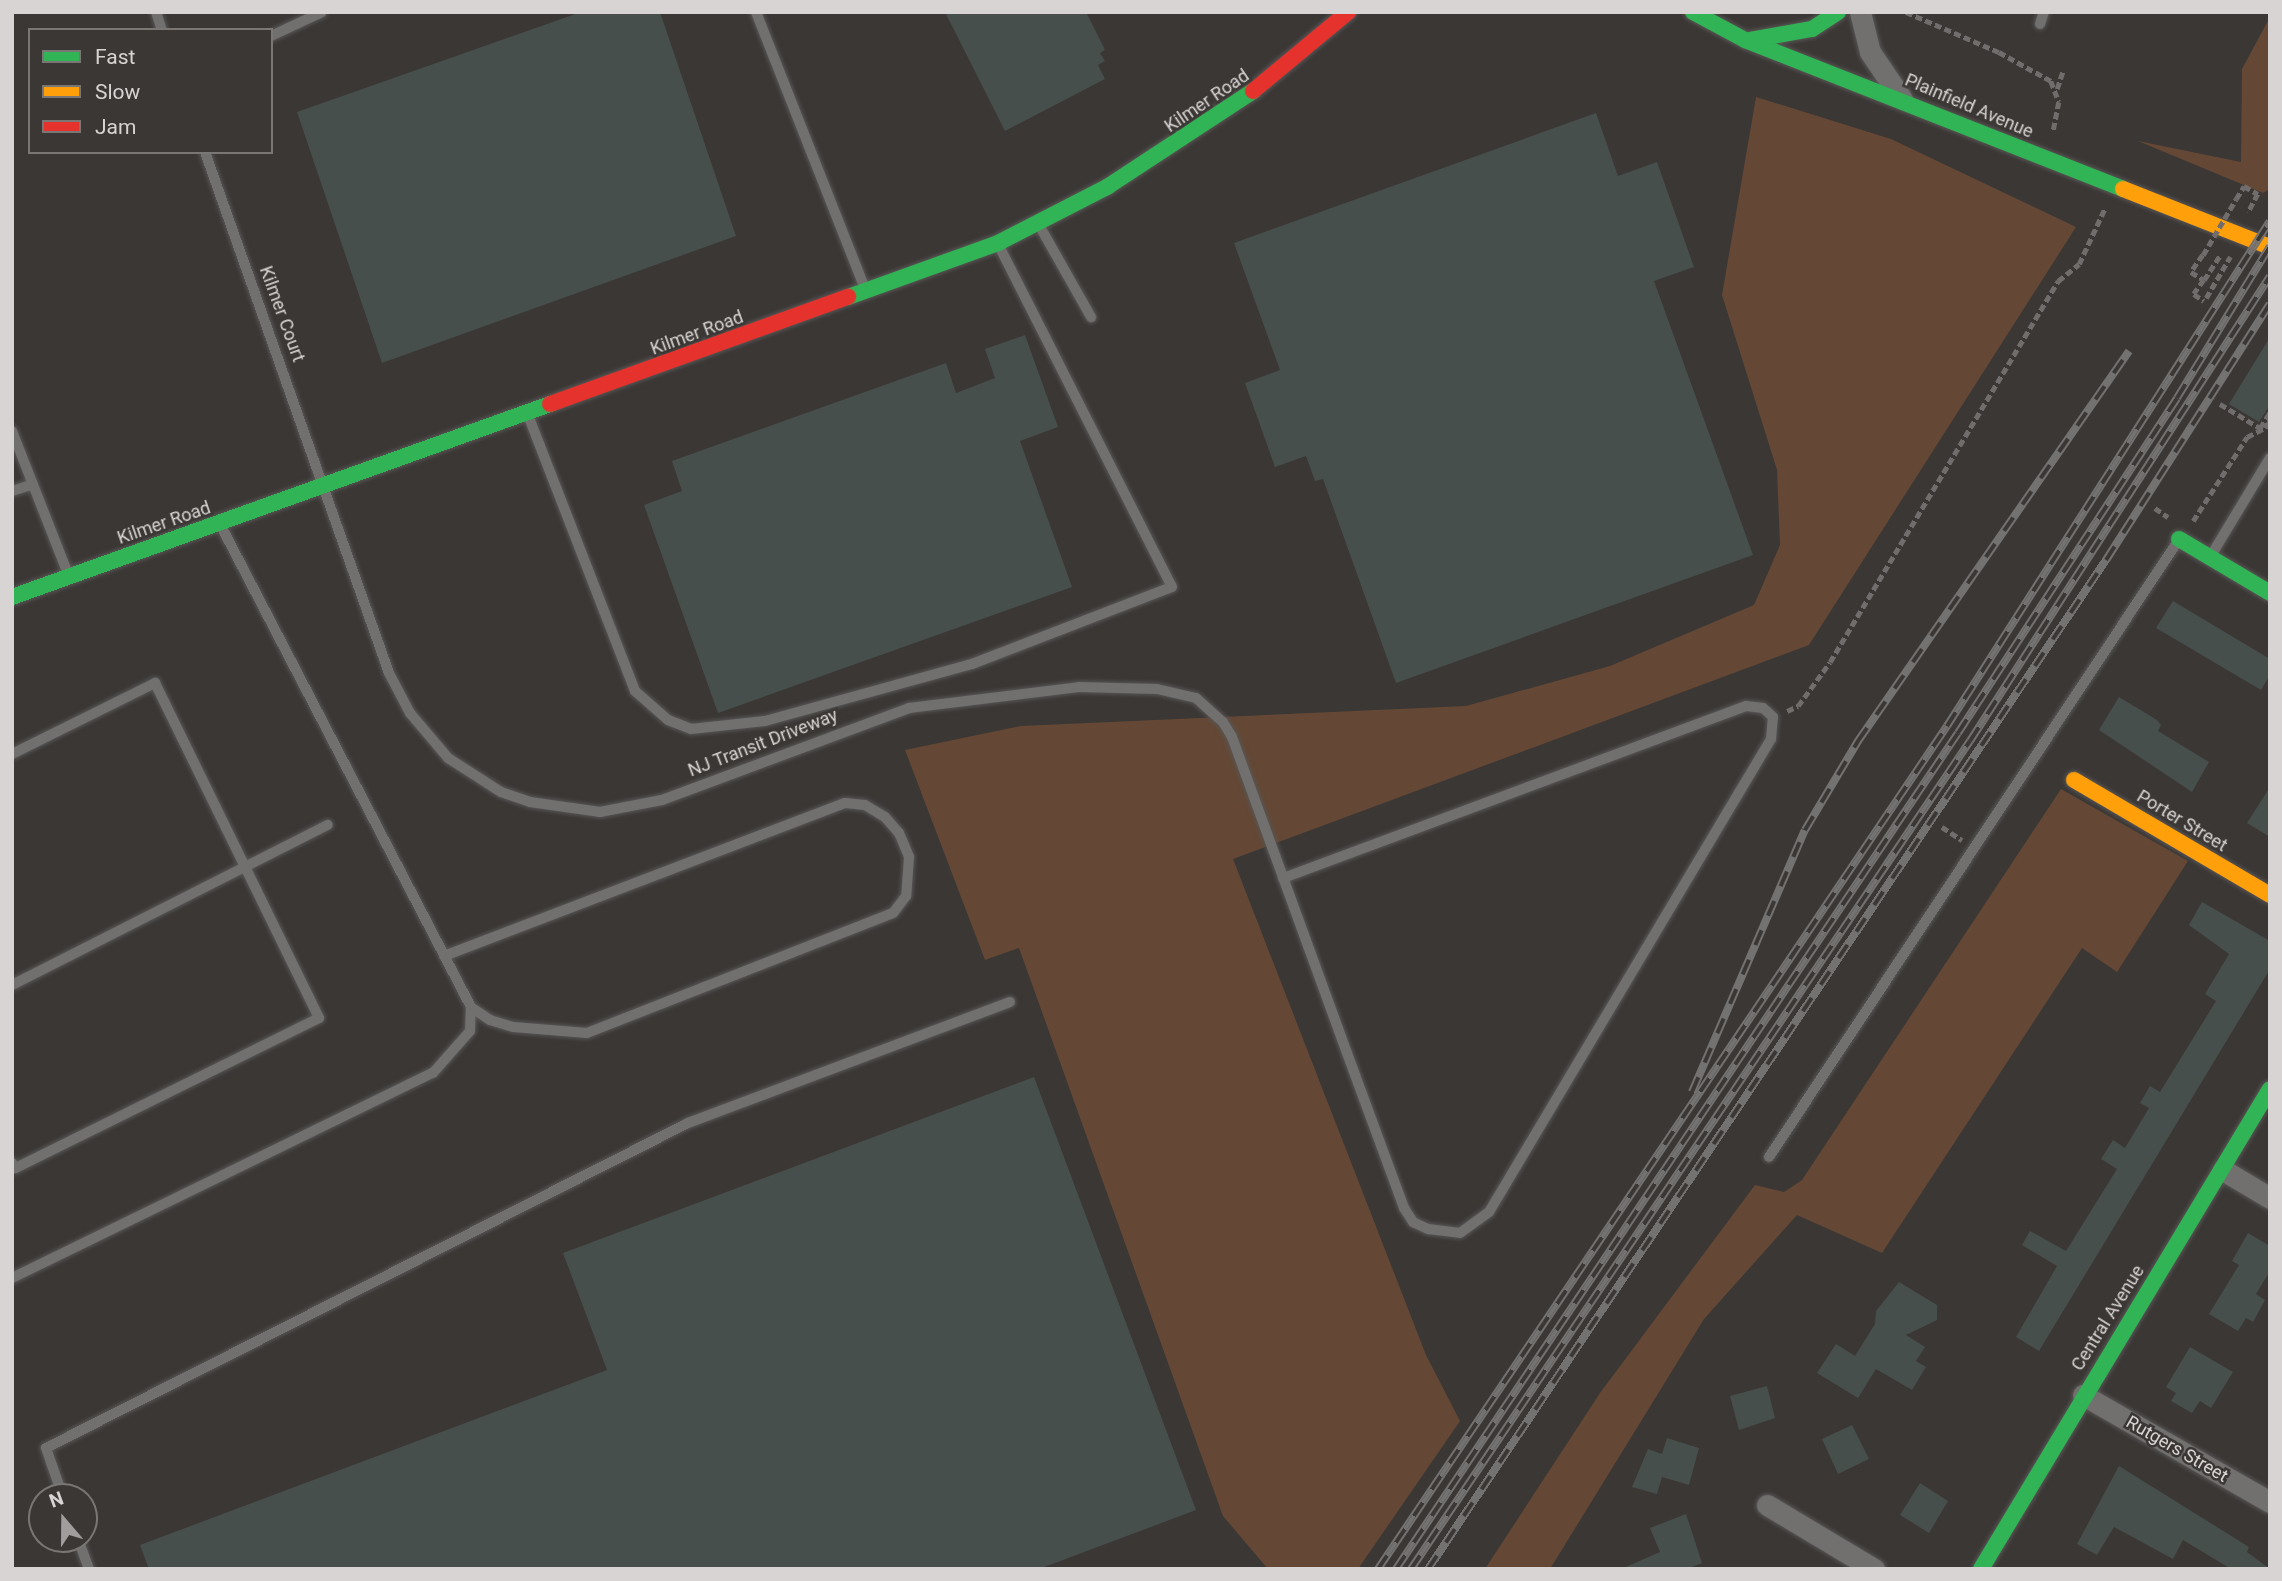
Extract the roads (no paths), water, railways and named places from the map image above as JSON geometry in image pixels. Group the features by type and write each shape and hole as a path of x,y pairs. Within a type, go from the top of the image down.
{"street":[{"name":"Kilmer Road","path":"12,597 528,415 998,243 1107,187 1237,105 1348,12"},
{"name":"Plainfield Avenue","path":"1693,12 1745,40 1902,99 1961,128 2270,247"},
{"path":"1745,40 1812,29 1838,12"},
{"path":"1860,12 1870,52 1902,99"},
{"path":"2181,530 2210,557 2270,593"},
{"name":"Porter Street","path":"2074,780 2270,895"},
{"name":"Central Avenue","path":"1981,1569 2083,1395 2223,1170 2270,1089"},
{"path":"2223,1170 2270,1198"},
{"name":"Rutgers Street","path":"2083,1395 2270,1502"},
{"path":"1768,1506 1874,1569"}],"lane":[{"path":"273,35 322,12"},
{"path":"756,12 866,291"},
{"path":"2039,24 2044,12"},
{"name":"Kilmer Court","path":"206,154 325,487"},
{"path":"1038,223 1091,317"},
{"path":"528,415 635,691 668,720 691,729 765,722 972,664 1172,587 998,243"},
{"path":"12,432 69,577"},
{"path":"2210,557 2270,458"},
{"path":"12,491 33,484"},
{"name":"NJ Transit Driveway","path":"325,487 399,695 448,758 501,792 562,809 628,808 909,708 1052,688 1157,689 1196,698 1223,722 1404,1208 1413,1222 1428,1229 1460,1233 1489,1212 1771,739 1773,717 1763,708 1746,706 1283,878"},
{"path":"220,523 444,956 471,1007 490,1020 513,1027 587,1033 893,914 906,896 909,857 899,832 885,817 864,805 845,803 444,956"},
{"path":"1769,1157 2181,530"},
{"path":"12,754 155,683 319,1018 15,1168 12,1163"},
{"path":"12,985 328,825"},
{"path":"58,1483 46,1448 688,1123 1010,1002"},
{"path":"12,1278 433,1073 470,1031 471,1007"}],"railway":[{"path":"1378,1569 1947,726 2270,221"},
{"path":"1396,1569 1958,733 2177,398 2270,246"},
{"path":"1411,1569 1970,741 2270,276"},
{"path":"1428,1569 2106,560 2270,304"},
{"path":"1692,1092 1805,830 1858,741 2129,351"}]}
